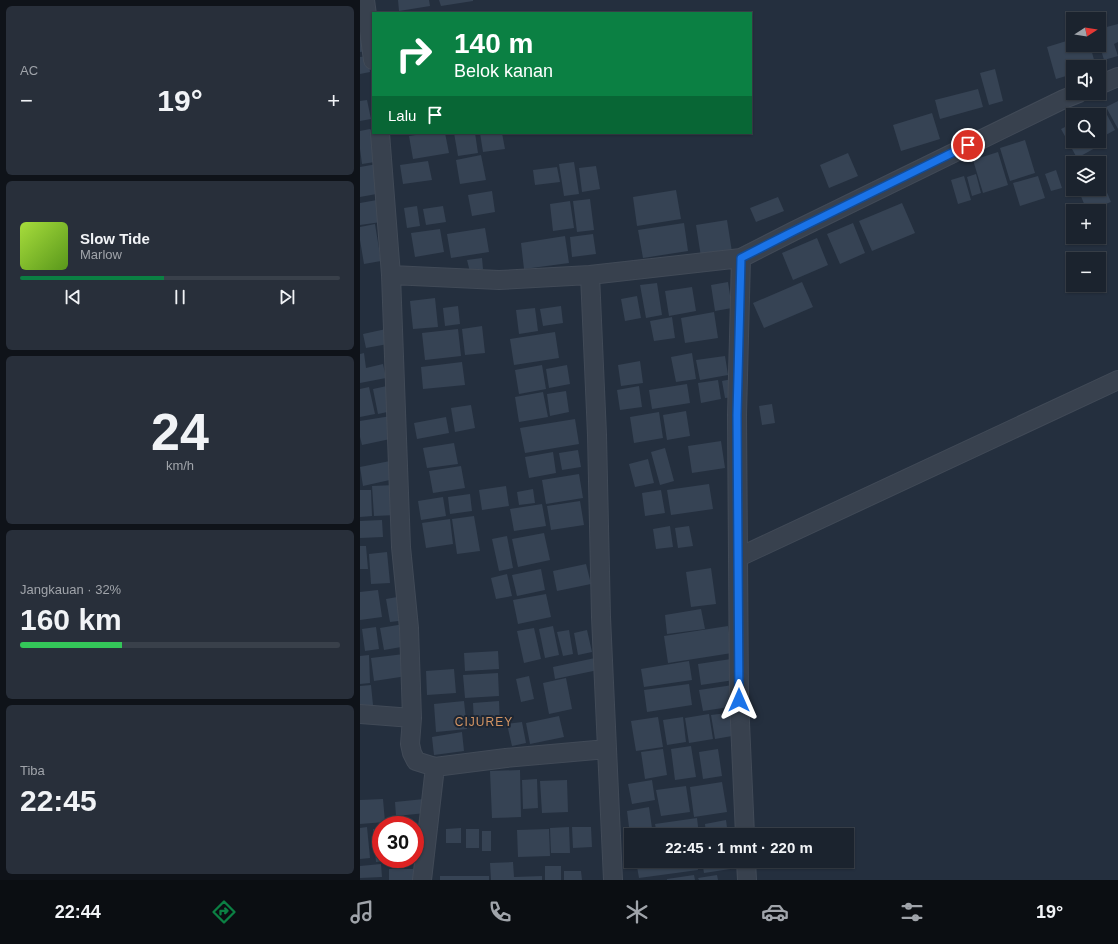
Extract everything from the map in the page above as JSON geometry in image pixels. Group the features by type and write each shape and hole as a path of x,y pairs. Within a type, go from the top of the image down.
{"street":[{"path":"365,0 372,52"},
{"path":"1106,82 1118,77"},
{"path":"391,275 499,280 590,275 741,258 800,227 1066,98"},
{"path":"380,134 391,275 400,532 409,628 412,718 410,744 414,757 416,761 435,767 506,758 607,749"},
{"path":"741,258 737,415 739,700 745,828"},
{"path":"590,275 613,880"},
{"path":"738,557 1118,380"},
{"path":"360,714 412,718"},
{"path":"422,880 435,767"},
{"path":"746,868 747,880"}],"building":[{"path":"398,0 429,0 430,6 399,11"},
{"path":"439,0 473,0 473,1 441,6"},
{"path":"1118,24 1118,42 1114,44 1118,56 1104,60 1102,52 1106,52 1106,27"},
{"path":"365,36 367,51 360,52 360,37"},
{"path":"1066,41 1066,52 1092,52 1094,60 1066,60 1066,76 1056,79 1047,47"},
{"path":"368,56 370,72 360,74 360,57"},
{"path":"995,69 1003,101 989,105 980,73"},
{"path":"978,89 983,107 940,119 935,100"},
{"path":"367,100 371,119 360,121 360,101"},
{"path":"1118,101 1118,129 1106,107"},
{"path":"932,113 940,139 901,151 893,125"},
{"path":"1106,113 1115,130 1106,135"},
{"path":"1066,126 1066,138 1061,129"},
{"path":"370,129 375,162 362,164 360,131"},
{"path":"422,134 445,134 449,153 413,159 409,136"},
{"path":"454,134 475,134 478,153 458,156"},
{"path":"480,134 502,134 505,149 483,152"},
{"path":"1025,140 1035,173 1010,181 1000,148"},
{"path":"1071,148 1095,148 1081,156 1076,156"},
{"path":"998,152 1008,185 983,193 973,160"},
{"path":"848,153 858,176 829,188 820,165"},
{"path":"481,155 486,180 460,184 456,160"},
{"path":"428,161 432,180 403,184 400,165"},
{"path":"574,162 579,194 564,196 559,164"},
{"path":"377,164 382,193 360,197 360,167"},
{"path":"596,166 600,189 582,192 579,168"},
{"path":"557,167 560,182 535,185 533,170"},
{"path":"1056,170 1062,188 1051,191 1045,174"},
{"path":"976,174 981,193 972,196 967,177"},
{"path":"964,176 971,200 958,204 951,180"},
{"path":"1038,176 1045,198 1020,206 1013,183"},
{"path":"676,190 681,219 637,226 633,197"},
{"path":"1106,190 1111,202 1106,204 1084,204 1081,196 1106,196"},
{"path":"492,191 495,212 472,216 468,195"},
{"path":"778,197 784,211 756,222 750,208"},
{"path":"590,199 594,230 577,232 573,201"},
{"path":"377,200 381,222 360,225 360,203"},
{"path":"570,201 574,228 553,231 550,204"},
{"path":"902,203 915,233 872,251 859,221"},
{"path":"417,206 420,226 407,228 404,208"},
{"path":"443,206 446,222 426,225 423,209"},
{"path":"727,220 732,252 701,257 696,225"},
{"path":"684,223 688,251 643,258 638,230"},
{"path":"853,223 865,253 840,264 827,234"},
{"path":"375,224 381,261 364,264 360,240 360,227"},
{"path":"485,228 489,252 451,258 447,234"},
{"path":"440,229 444,252 415,257 411,233"},
{"path":"593,234 596,254 572,257 570,237"},
{"path":"565,236 569,263 524,269 521,243"},
{"path":"817,238 828,265 793,280 782,253"},
{"path":"482,258 483,269 470,272 467,260"},
{"path":"728,282 732,308 715,311 711,285"},
{"path":"802,282 813,307 764,328 753,303"},
{"path":"657,283 662,315 646,318 640,285"},
{"path":"692,287 696,311 669,316 665,291"},
{"path":"637,296 641,318 625,321 621,299"},
{"path":"435,298 438,327 413,329 410,301"},
{"path":"458,306 460,324 445,326 443,308"},
{"path":"561,306 563,323 543,326 540,309"},
{"path":"535,308 538,331 519,334 516,310"},
{"path":"714,312 718,338 685,343 681,318"},
{"path":"672,317 675,338 654,341 650,321"},
{"path":"482,326 485,353 465,355 462,329"},
{"path":"386,329 388,344 366,348 363,334"},
{"path":"458,329 461,356 425,360 422,333"},
{"path":"555,332 559,358 514,365 510,339"},
{"path":"364,353 366,368 383,364 386,378 360,383 360,354"},
{"path":"692,353 696,379 676,382 671,357"},
{"path":"725,356 728,375 700,380 696,360"},
{"path":"640,361 643,383 621,386 618,365"},
{"path":"462,362 465,385 423,389 421,367"},
{"path":"542,365 546,389 519,394 515,370"},
{"path":"567,365 570,384 549,388 546,369"},
{"path":"732,379 735,397 725,398 722,381"},
{"path":"718,380 721,399 701,403 698,383"},
{"path":"687,384 690,403 652,409 649,390"},
{"path":"387,386 392,411 378,414 373,389"},
{"path":"639,386 642,407 620,410 617,390"},
{"path":"369,387 375,414 360,417 360,389"},
{"path":"566,391 569,412 550,416 547,394"},
{"path":"543,392 548,417 519,422 515,397"},
{"path":"772,404 775,423 762,425 759,406"},
{"path":"471,405 475,428 455,432 451,408"},
{"path":"686,411 690,436 667,440 663,415"},
{"path":"659,412 663,438 634,443 630,417"},
{"path":"391,416 395,438 362,445 360,437 360,421"},
{"path":"446,417 449,433 417,439 414,423"},
{"path":"575,419 579,444 525,453 520,428"},
{"path":"721,441 725,468 692,473 688,446"},
{"path":"454,443 458,464 427,468 423,448"},
{"path":"665,448 674,481 660,485 651,452"},
{"path":"578,450 581,467 562,470 559,453"},
{"path":"553,452 556,473 529,478 525,457"},
{"path":"648,459 654,483 635,487 629,464"},
{"path":"390,461 394,479 363,486 360,467"},
{"path":"461,466 465,488 433,493 429,471"},
{"path":"579,474 583,498 546,504 542,480"},
{"path":"709,484 713,509 671,515 667,490"},
{"path":"395,485 397,515 374,516 372,486"},
{"path":"506,486 509,506 482,510 479,490"},
{"path":"533,489 535,503 519,505 517,492"},
{"path":"360,490 371,490 372,516 360,517"},
{"path":"661,490 665,513 645,516 642,493"},
{"path":"470,494 472,511 450,514 448,497"},
{"path":"443,497 446,516 421,520 418,501"},
{"path":"580,501 584,525 551,530 547,506"},
{"path":"542,504 546,526 514,531 510,509"},
{"path":"474,516 480,551 457,554 452,519"},
{"path":"450,519 453,544 426,548 422,523"},
{"path":"382,520 383,537 360,538 360,521"},
{"path":"670,526 673,547 656,549 653,529"},
{"path":"689,526 693,546 678,548 675,528"},
{"path":"544,533 550,560 518,567 512,539"},
{"path":"507,536 513,568 499,571 492,539"},
{"path":"360,546 366,546 368,569 360,569"},
{"path":"387,552 390,583 371,584 369,554"},
{"path":"586,564 591,584 557,591 553,571"},
{"path":"711,568 716,604 691,607 686,572"},
{"path":"541,569 545,590 517,596 512,575"},
{"path":"507,574 512,596 496,599 491,578"},
{"path":"378,590 382,617 360,620 360,592"},
{"path":"546,594 551,617 518,624 513,600"},
{"path":"403,596 407,620 390,622 386,599"},
{"path":"701,609 705,629 667,634 665,615"},
{"path":"404,624 407,646 384,650 380,628"},
{"path":"553,626 559,655 545,658 539,629"},
{"path":"728,626 732,653 668,663 664,636"},
{"path":"376,627 379,649 365,651 362,629"},
{"path":"534,628 541,659 524,663 517,631"},
{"path":"569,630 573,654 563,656 557,632"},
{"path":"587,630 592,652 578,655 574,633"},
{"path":"498,651 499,669 465,671 464,653"},
{"path":"404,654 407,676 374,681 371,658"},
{"path":"369,655 370,683 360,684 360,656"},
{"path":"595,658 598,670 555,679 553,667"},
{"path":"731,659 734,680 701,685 698,664"},
{"path":"689,661 692,680 644,687 641,669"},
{"path":"454,669 456,693 427,695 426,671"},
{"path":"498,673 499,696 465,698 463,675"},
{"path":"529,676 534,699 521,702 516,679"},
{"path":"566,678 572,709 549,714 543,683"},
{"path":"689,684 692,705 647,712 644,690"},
{"path":"371,685 373,705 360,706 360,686"},
{"path":"733,685 736,706 703,711 699,690"},
{"path":"464,701 467,729 436,732 434,704"},
{"path":"499,701 500,724 474,725 473,703"},
{"path":"735,712 738,735 715,739 711,715"},
{"path":"709,714 713,739 689,743 685,718"},
{"path":"559,716 564,737 530,744 526,723"},
{"path":"658,717 663,747 636,751 631,721"},
{"path":"683,717 686,742 667,745 663,720"},
{"path":"522,722 526,743 512,746 507,724"},
{"path":"462,732 464,751 434,755 432,737"},
{"path":"691,746 696,777 675,780 671,749"},
{"path":"663,749 667,775 645,779 641,752"},
{"path":"718,749 722,776 703,779 699,752"},
{"path":"520,770 521,817 492,818 490,771"},
{"path":"537,779 538,808 523,809 522,780"},
{"path":"567,780 568,812 542,813 540,781"},
{"path":"652,780 655,800 632,804 628,784"},
{"path":"722,782 727,812 694,817 690,787"},
{"path":"686,786 690,812 661,816 656,790"},
{"path":"383,799 384,816 372,816 372,823 360,824 360,800"},
{"path":"424,799 426,813 396,816 395,802"},
{"path":"649,807 652,828 629,828 627,811"},
{"path":"697,818 698,828 656,828 655,824"},
{"path":"726,820 727,828 705,828 705,824"},
{"path":"367,827 370,858 360,859 360,828"},
{"path":"569,827 570,853 551,853 550,828"},
{"path":"572,827 591,827 592,847 573,848"},
{"path":"461,828 461,843 446,843 446,829"},
{"path":"466,829 479,829 479,848 466,848"},
{"path":"549,829 550,856 518,857 517,830"},
{"path":"482,831 491,831 491,851 482,851"},
{"path":"513,862 514,877 542,876 542,880 491,880 490,863"},
{"path":"372,865 372,868 381,868 382,877 360,878 360,866"},
{"path":"545,866 561,866 561,880 545,880"},
{"path":"637,868 698,868 698,870 639,878"},
{"path":"703,868 737,868 704,873"},
{"path":"389,869 413,869 413,880 389,880"},
{"path":"564,871 581,871 582,880 564,880"},
{"path":"694,875 695,880 667,880 667,879"},
{"path":"717,875 718,880 699,880 698,878"},
{"path":"440,876 489,876 489,880 440,880"}],"district":[{"name":"CIJUREY","path":"484,722"}],"route":[{"path":"739,700 737,415 741,258 968,145"}]}
